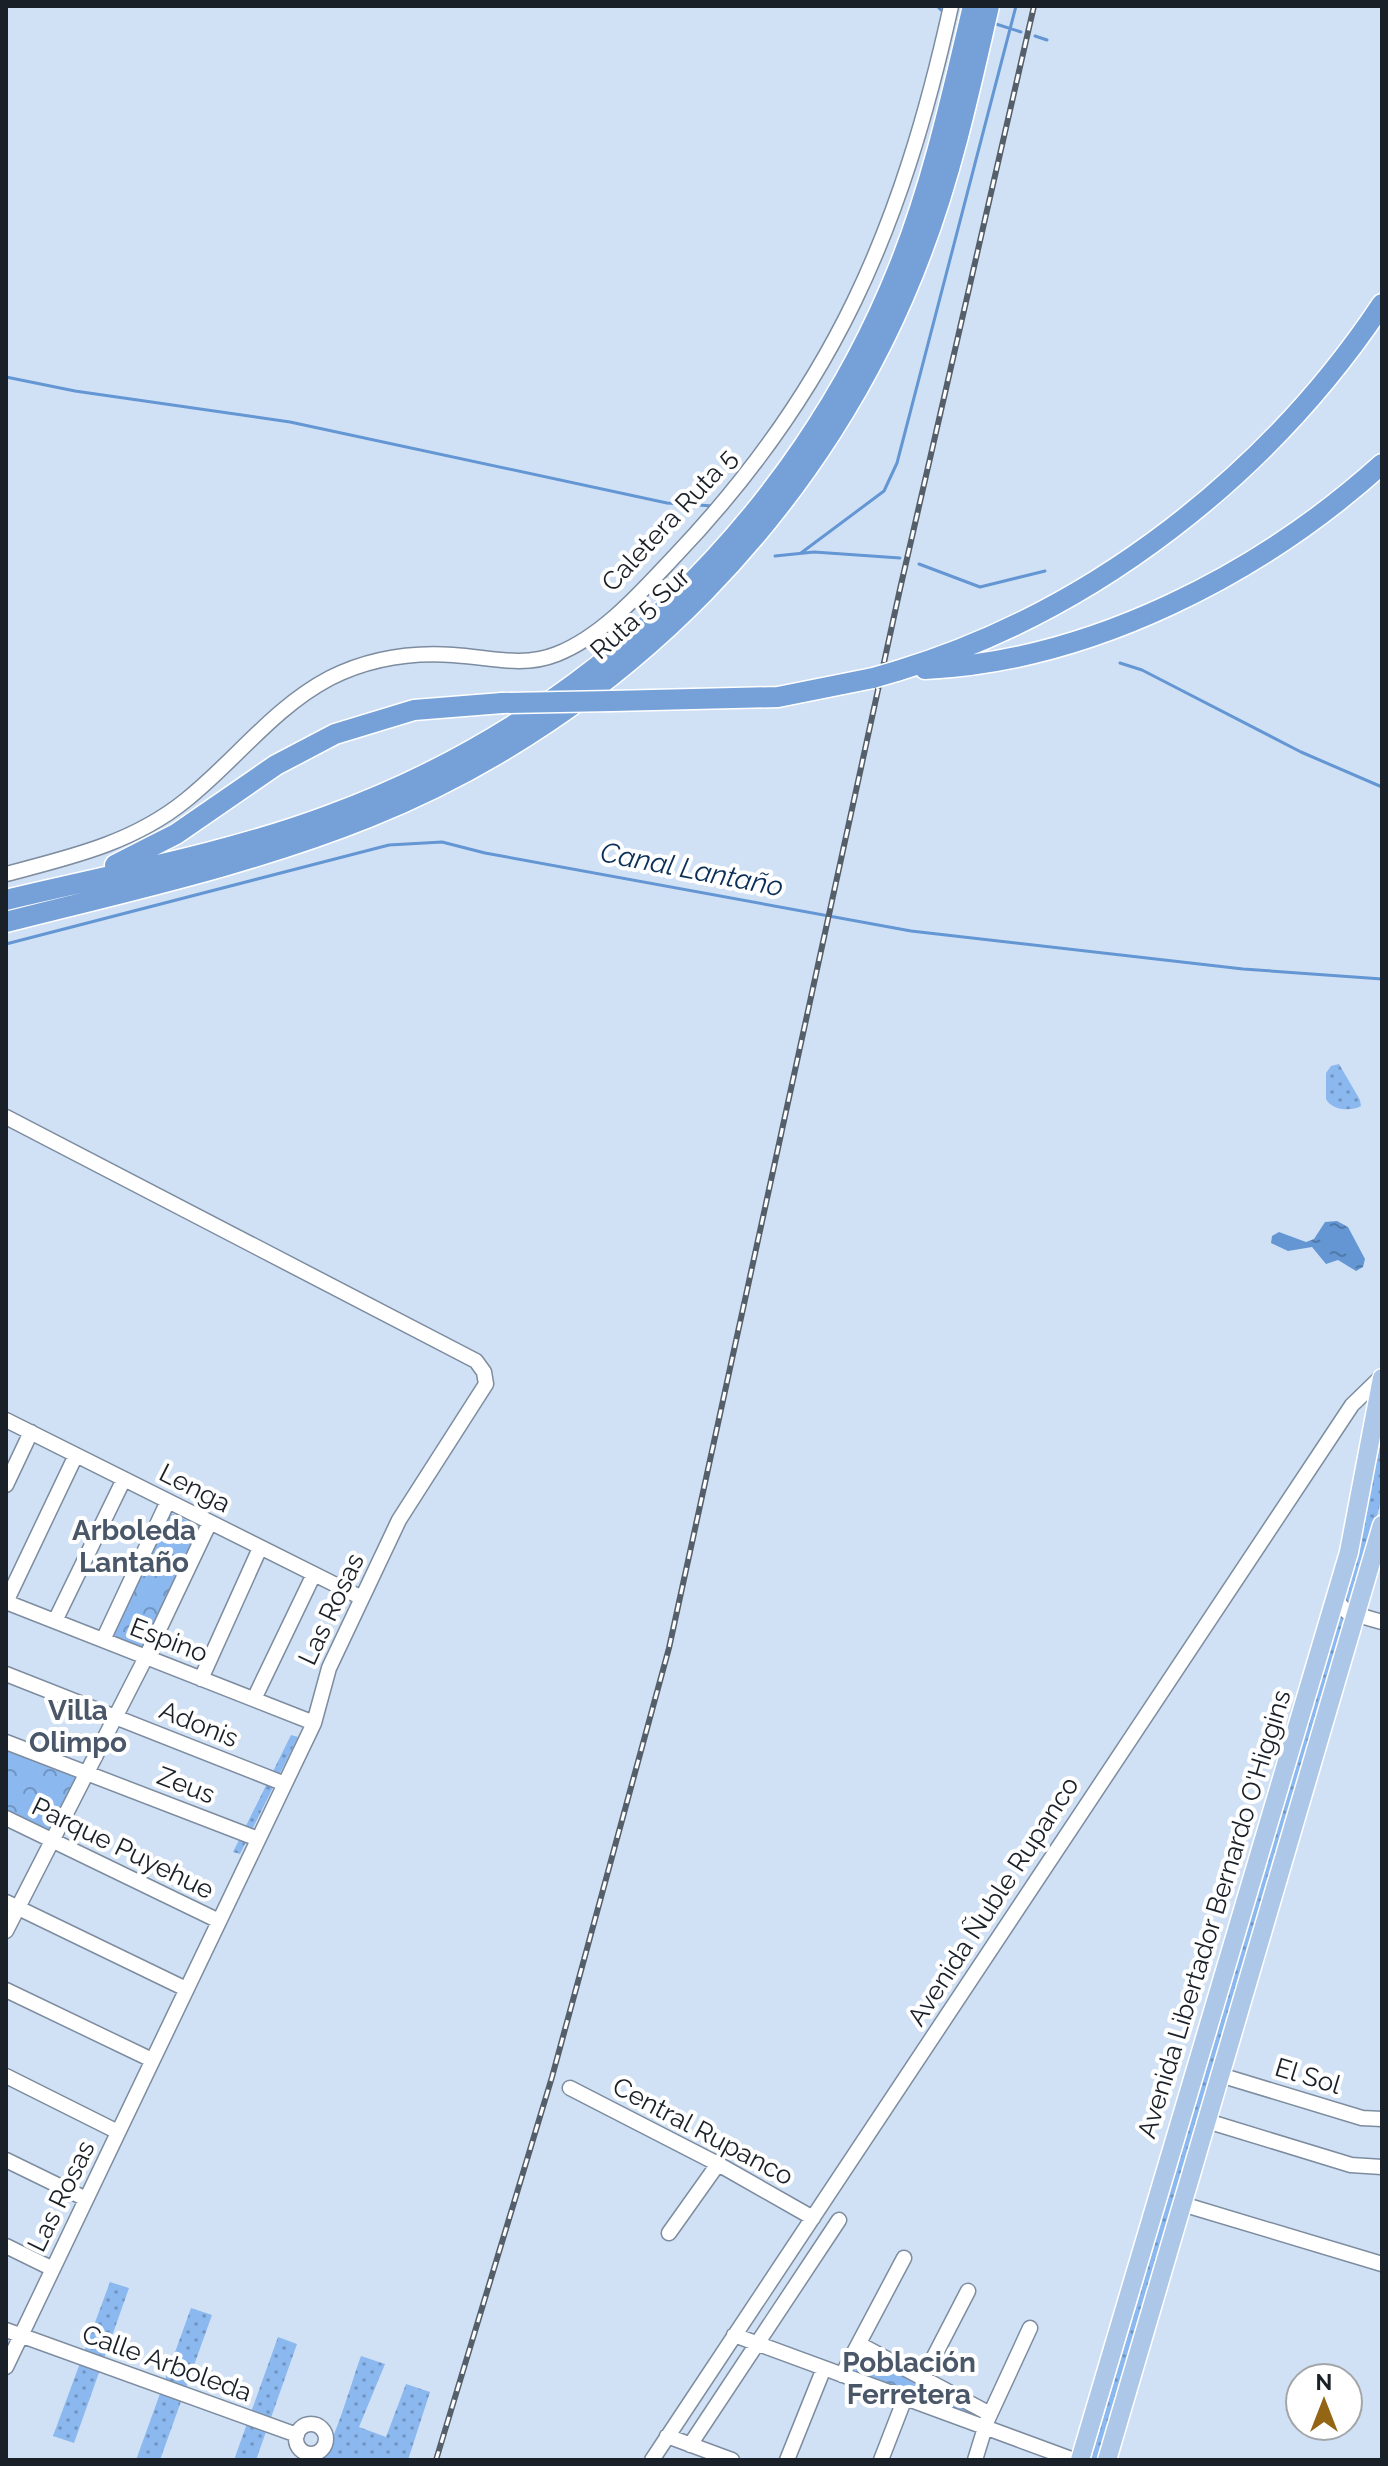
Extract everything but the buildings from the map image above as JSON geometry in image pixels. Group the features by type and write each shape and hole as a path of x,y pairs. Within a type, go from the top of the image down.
{"highway":[{"name":"Ruta 5 Sur","path":"6,900 295,828 400,787 471,750 551,701 610,657 671,603 732,538 779,481 821,420 868,335 924,199 973,6"},
{"name":"Ruta 5 Sur","path":"6,922 272,852 409,800 531,734 612,675 663,632 726,569 786,497 843,414 875,356 908,287 935,216 989,6"},
{"path":"67,885 176,834 276,765 335,734 414,710 502,703 778,697 873,678 971,644 1034,614 1110,570 1162,535 1234,475 1292,418 1333,371 1382,304"},
{"path":"901,670 956,668 1029,653 1154,609 1213,581 1295,533 1382,464"}],"main road":[{"name":"Avenida Libertador Bernardo O'Higgins","path":"1077,2460 1335,1599 1359,1511 1382,1377"},
{"name":"Avenida Libertador Bernardo O'Higgins","path":"1107,2460 1382,1525"},
{"path":"1251,1883 1265,1885 1274,1893"}],"street":[{"name":"Caletera Ruta 5","path":"6,874 98,849 143,829 187,799 280,712 346,671 387,659 415,655 453,655 511,662 544,659 583,639 637,595 689,542 756,461 812,382 846,324 871,270 905,181 928,105 951,6"},
{"name":"Las Rosas","path":"6,1117 476,1361 484,1372 486,1384 399,1520 321,1688 314,1723 6,2367"},
{"name":"Avenida Ñuble Rupanco","path":"652,2460 1352,1405 1382,1377"},
{"name":"Lenga","path":"6,1420 362,1598"},
{"path":"6,1485 31,1432"},
{"path":"6,1602 76,1455"},
{"path":"55,1621 124,1479"},
{"path":"103,1640 168,1501"},
{"path":"6,1931 12,1904 52,1840 146,1657 210,1522"},
{"path":"201,1679 260,1548"},
{"path":"254,1699 314,1574"},
{"path":"1335,1599 1356,1616 1382,1622"},
{"name":"Espino","path":"6,1602 314,1723"},
{"name":"Adonis","path":"6,1674 285,1784"},
{"name":"Zeus","path":"6,1742 258,1839"},
{"name":"Parque Puyehue","path":"6,1818 219,1921"},
{"path":"12,1904 186,1989"},
{"path":"6,1990 152,2060"},
{"name":"El Sol","path":"1220,2075 1362,2118 1382,2119"},
{"path":"6,2076 118,2132"},
{"name":"Central Rupanco","path":"570,2088 718,2164 813,2218"},
{"path":"1207,2121 1351,2165 1382,2167"},
{"path":"6,2160 86,2199"},
{"path":"669,2233 718,2164"},
{"path":"1182,2204 1382,2264"},
{"path":"690,2445 839,2220"},
{"path":"6,2246 53,2269"},
{"path":"842,2375 904,2258"},
{"path":"923,2378 968,2291"},
{"path":"975,2460 988,2421 1030,2328"},
{"name":"Calle Arboleda","path":"6,2330 297,2435"},
{"path":"734,2335 905,2398 988,2421 1077,2460"},
{"path":"859,2344 923,2378 988,2421"},
{"path":"787,2460 824,2368"},
{"path":"881,2460 905,2398"},
{"path":"667,2436 732,2460"}],"green space":[{"path":"1339,1064 1361,1106 1342,1109 1332,1106 1326,1099 1326,1073 1331,1066"},
{"path":"1382,1437 1382,1496 1371,1540 1102,2460 1091,2460 1343,1606"},
{"path":"167,1511 202,1528 145,1652 112,1639"},
{"path":"291,1735 298,1737 240,1854 233,1852"},
{"path":"6,1744 81,1772 51,1831 6,1810"},
{"path":"110,2282 129,2288 74,2443 53,2436"},
{"path":"191,2308 212,2315 160,2460 136,2460"},
{"path":"278,2337 297,2344 256,2460 234,2460"},
{"path":"862,2350 982,2413 980,2419 851,2371"},
{"path":"361,2356 385,2364 359,2427 386,2437 406,2384 430,2392 408,2460 320,2460 337,2427"}],"water":[{"path":"1337,1221 1348,1227 1365,1259 1363,1267 1356,1271 1338,1260 1326,1264 1312,1247 1288,1251 1271,1243 1272,1236 1279,1232 1306,1242 1314,1239 1325,1222"}],"waterway":[{"path":"937,6 941,10"},
{"path":"801,553 884,491 897,463 1016,6"},
{"path":"996,24 1021,32"},
{"path":"1035,36 1047,40"},
{"path":"6,377 75,391 290,422 667,503 713,506"},
{"path":"775,556 814,552 900,558"},
{"path":"919,564 980,587 1045,571"},
{"path":"1120,663 1142,670 1301,752 1382,787"},
{"name":"Canal Lantaño","path":"6,944 389,845 442,842 485,853 911,931 1243,969 1382,979"}],"railway":[{"path":"436,2460 552,2077 669,1648 900,589 1034,6"}],"district":[{"name":"Arboleda Lantaño","path":"134,1546"},
{"name":"Villa Olimpo","path":"78,1726"},
{"name":"Población Ferretera","path":"909,2378"}]}
